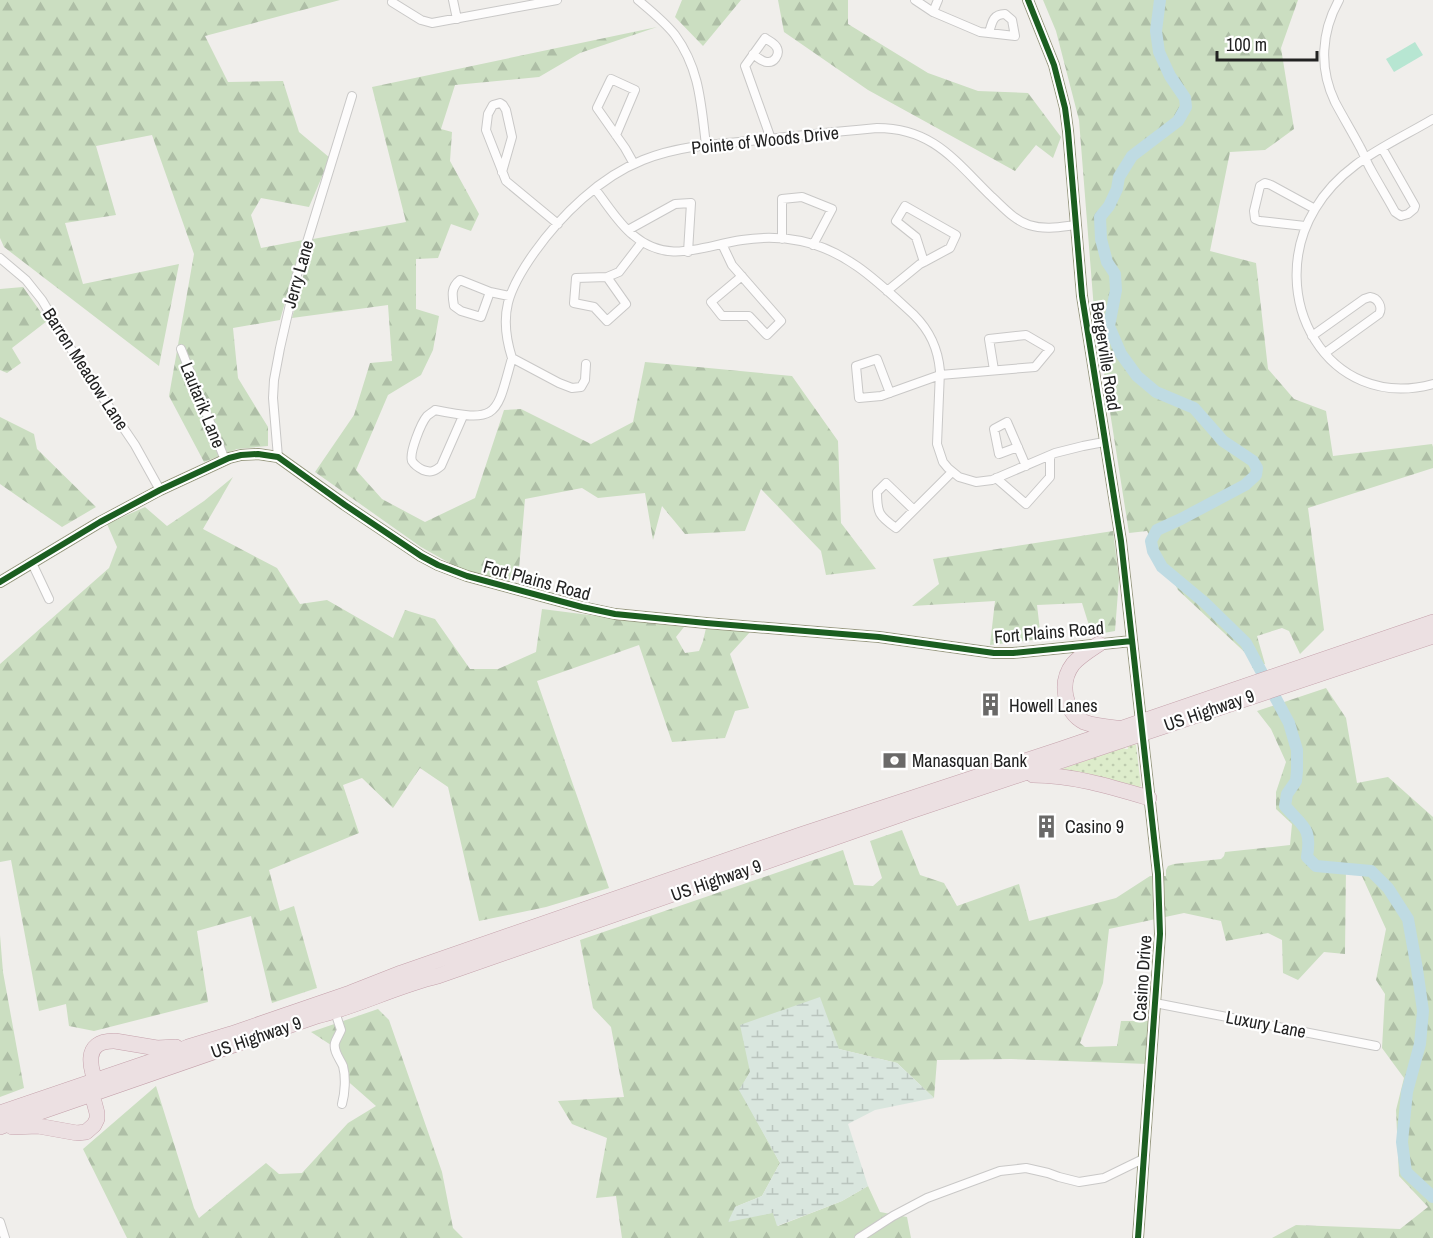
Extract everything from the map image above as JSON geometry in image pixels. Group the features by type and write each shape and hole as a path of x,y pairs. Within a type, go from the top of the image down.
{"highway":[{"name":"US Highway 9","path":"0,1113 91,1088 335,1012 417,981 438,976 1021,774 1142,727 1298,674 1433,622"},
{"name":"US Highway 9","path":"1298,674 1433,636"},
{"path":"1099,644 1072,665 1066,681 1066,696 1071,711 1080,719 1087,723 1120,729"},
{"name":"US Highway 9","path":"0,1128 188,1047 304,1009 401,973 800,835 1120,729 1142,727"},
{"path":"1021,774 1075,779 1149,798"},
{"path":"0,1128 38,1126 77,1133 86,1132 94,1125 97,1113 91,1088 92,1053 95,1047 104,1042 115,1041 157,1048 188,1047"}],"street":[{"path":"453,0 457,19"},
{"path":"392,2 421,20 432,23 557,0"},
{"path":"639,0 674,34 689,58 698,84 706,145"},
{"path":"915,0 933,12 980,32 989,33"},
{"path":"933,12 938,0"},
{"name":"Bergerville Road","path":"1028,0 1054,65 1065,108 1085,321 1121,541 1142,727"},
{"path":"1339,0 1325,37 1326,76 1335,102 1395,212 1401,216 1408,214 1415,206 1382,148"},
{"path":"753,54 745,66 771,139"},
{"path":"616,135 635,90 611,79 597,108 634,164"},
{"name":"Jerry Lane","path":"278,457 273,398 280,348 296,278 352,96"},
{"path":"502,172 512,137 506,110 500,103 493,105 486,130 502,172 506,181 558,224"},
{"path":"1433,119 1365,157 1336,180 1324,194 1305,226 1298,253 1296,285 1301,313 1312,336 1324,353 1341,368 1351,375 1381,386 1403,389 1433,384"},
{"name":"Pointe of Woods Drive","path":"512,358 507,343 505,323 509,296 529,260 558,224 595,189 634,164 665,153 706,145 877,128 913,132 938,146 1006,211 1019,220 1031,226 1044,228 1076,225"},
{"path":"1305,226 1255,219 1254,211 1260,186 1265,183 1271,184 1315,209"},
{"path":"595,189 628,230 642,242 663,250 688,252 754,238 782,239 813,245 835,253 865,271 914,315 927,329 936,346 940,375 937,444 943,462 952,472 966,480 984,482 1045,457 1076,447 1104,442"},
{"path":"782,239 782,199 802,197 832,209 813,245"},
{"path":"628,230 675,204 691,203 688,252"},
{"path":"887,291 924,262 950,248 956,235 905,206 896,221 916,237 924,262"},
{"path":"607,277 626,304 607,321 594,307 574,303 576,278 607,277 619,272 642,242"},
{"path":"722,244 732,265 742,276 781,321 767,335 749,316 722,316 711,302 742,276"},
{"name":"Barren Meadow Lane","path":"0,258 26,280 42,300 80,364 135,445 160,490"},
{"path":"490,292 481,317 461,311 454,306 452,296 455,284 460,280 490,292 509,296"},
{"path":"1312,336 1368,297 1373,297 1377,301 1382,310 1379,314 1324,353"},
{"path":"890,393 877,359 856,366 859,398 881,396 890,393 940,375 1035,367 1050,349 1026,334 989,339 994,370"},
{"name":"Lautarik Lane","path":"181,349 225,460"},
{"path":"463,416 441,466 436,471 428,472 418,468 412,460 411,453 428,416 435,410 463,416 485,416 494,411 501,400 512,358 572,388 581,387 585,380 586,364"},
{"path":"1018,447 1026,466"},
{"path":"0,582 118,512 225,460 247,454 278,457"},
{"name":"Fort Plains Road","path":"278,457 353,511 438,565 467,576 582,608 653,618 879,637 994,653 1132,640"},
{"path":"996,478 1026,504 1050,477 1045,457"},
{"path":"914,510 886,483 877,492 877,508 880,517 896,528 914,510 952,472"},
{"path":"32,563 50,599"},
{"name":"Casino Drive","path":"1138,1238 1160,934 1158,874 1142,727"},
{"name":"Luxury Lane","path":"1155,1003 1376,1046"},
{"path":"335,1012 341,1030 335,1048 344,1074 342,1104"},
{"path":"859,1238 927,1198 1000,1171 1026,1168 1079,1182 1104,1178 1143,1159"},
{"path":"0,1222 5,1238"}],"green space":[{"path":"0,0 340,0 205,36 228,82 283,81 299,132 330,158 309,207 261,198 251,215 261,248 303,240 280,320 233,328 238,378 268,427 268,446 237,449 204,462 169,396 194,254 152,135 96,146 116,215 65,223 83,284 179,264 159,366 4,247 0,238"},
{"path":"682,0 741,0 703,46 675,17"},
{"path":"778,0 848,0 848,24 928,73 978,91 1028,93 1061,137 1053,158 1036,145 1015,171 868,90 784,32"},
{"path":"1043,0 1298,0 1281,48 1294,129 1265,150 1230,152 1210,251 1256,263 1268,369 1294,399 1326,411 1333,456 1432,444 1433,447 1433,468 1308,508 1324,630 1300,654 1289,631 1282,628 1257,636 1265,664 1252,668 1252,659 1178,590 1147,531 1129,533 1094,310 1079,120 1056,31"},
{"path":"657,27 580,53 539,77 455,85 441,129 452,132 450,161 479,214 471,231 451,224 438,258 416,259 416,309 439,316 433,350 421,375 388,395 356,470 382,499 425,522 475,498 504,410 521,409 591,444 633,422 645,362 792,376 838,441 841,523 876,569 826,575 821,551 761,489 745,531 685,534 662,506 653,540 645,493 598,498 582,488 525,499 519,569 499,591 421,547 315,472 354,415 370,363 392,361 388,305 292,318 313,239 406,222 372,87"},
{"path":"1415,42 1423,55 1394,72 1386,59"},
{"path":"23,287 47,321 12,348 21,363 7,373 0,370 0,289"},
{"path":"0,417 34,434 37,449 96,507 62,527 0,484"},
{"path":"233,477 203,529 277,568 300,604 327,600 393,638 405,610 435,619 470,669 498,669 536,652 542,609 684,627 676,637 685,653 699,651 706,628 750,632 730,654 749,708 735,711 725,738 672,742 639,645 537,681 609,888 546,907 479,921 448,787 420,768 393,808 362,778 343,785 359,833 269,870 280,911 294,906 317,988 272,1003 251,916 197,931 208,1002 94,1031 69,1026 66,1004 39,1011 11,860 0,862 0,664 109,568 117,547 107,524 145,507 167,526 204,501"},
{"path":"1113,531 1119,579 1115,631 1092,635 1082,603 1037,605 1041,639 990,645 995,601 912,606 939,584 933,559"},
{"path":"1326,688 1346,718 1357,783 1388,777 1433,817 1433,1238 1272,1238 1296,1225 1400,1229 1428,1207 1399,1176 1396,1110 1404,1078 1382,1048 1385,994 1376,980 1386,929 1361,874 1346,866 1345,954 1324,952 1298,980 1283,973 1282,940 1268,933 1226,941 1221,921 1184,913 1109,929 1103,983 1080,1043 1085,1047 1117,1046 1121,1021 1151,1021 1148,1064 1011,1059 937,1060 934,1098 897,1063 839,1049 750,1072 740,1090 780,1163 762,1196 735,1207 773,1213 778,1226 842,1201 868,1186 880,1212 907,1217 911,1238 622,1238 616,1196 596,1198 607,1138 572,1124 558,1101 624,1097 611,1027 593,1008 580,940 843,850 854,885 873,886 882,878 870,841 902,830 920,875 944,883 957,906 1019,884 1029,921 1116,898 1150,876 1166,876 1168,866 1174,864 1221,859 1225,852 1290,845 1292,824 1276,809 1276,792 1286,762 1271,729 1257,711"},
{"path":"1136,745 1141,786 1138,788 1059,770 1124,747 1128,749 1127,746"},
{"path":"0,935 3,972 24,1088 0,1097"},
{"path":"820,997 839,1049 897,1063 934,1098 875,1110 848,1124 868,1186 842,1201 777,1226 773,1213 728,1222 735,1207 762,1196 780,1163 739,1090 750,1072 740,1025"},
{"path":"378,1009 389,1020 442,1172 453,1228 463,1238 127,1238 83,1149 156,1086 199,1218 266,1163 279,1174 302,1173 348,1123 376,1106 343,1077 334,1047 311,1032"}],"waterway":[{"path":"1160,0 1156,31 1159,52 1170,76 1185,98 1186,107 1178,121 1132,156 1119,177 1117,189 1109,206 1100,217 1101,239 1107,262 1115,274 1116,290 1109,326 1121,354 1137,376 1156,392 1194,408 1223,441 1253,461 1257,468 1256,475 1245,485 1157,530 1151,541 1153,551 1162,567 1204,602 1246,643 1289,723 1297,750 1297,771 1296,781 1287,794 1285,806 1305,828 1308,839 1307,857 1316,866 1371,871 1388,888 1408,919 1423,1011 1420,1044 1407,1092 1402,1142 1406,1172 1433,1197"}],"cycle path":[{"path":"1028,0 1054,65 1065,108 1082,296 1121,541 1158,874 1160,934 1138,1238"},
{"path":"0,582 100,522 160,490 229,458 258,454 278,457 345,505 438,565 467,576 582,607 615,614 879,637 994,653 1132,641"}],"place":[{"name":"Howell Lanes","path":"991,705"},
{"name":"Manasquan Bank","path":"894,760"},
{"name":"Casino 9","path":"1047,826"}]}
